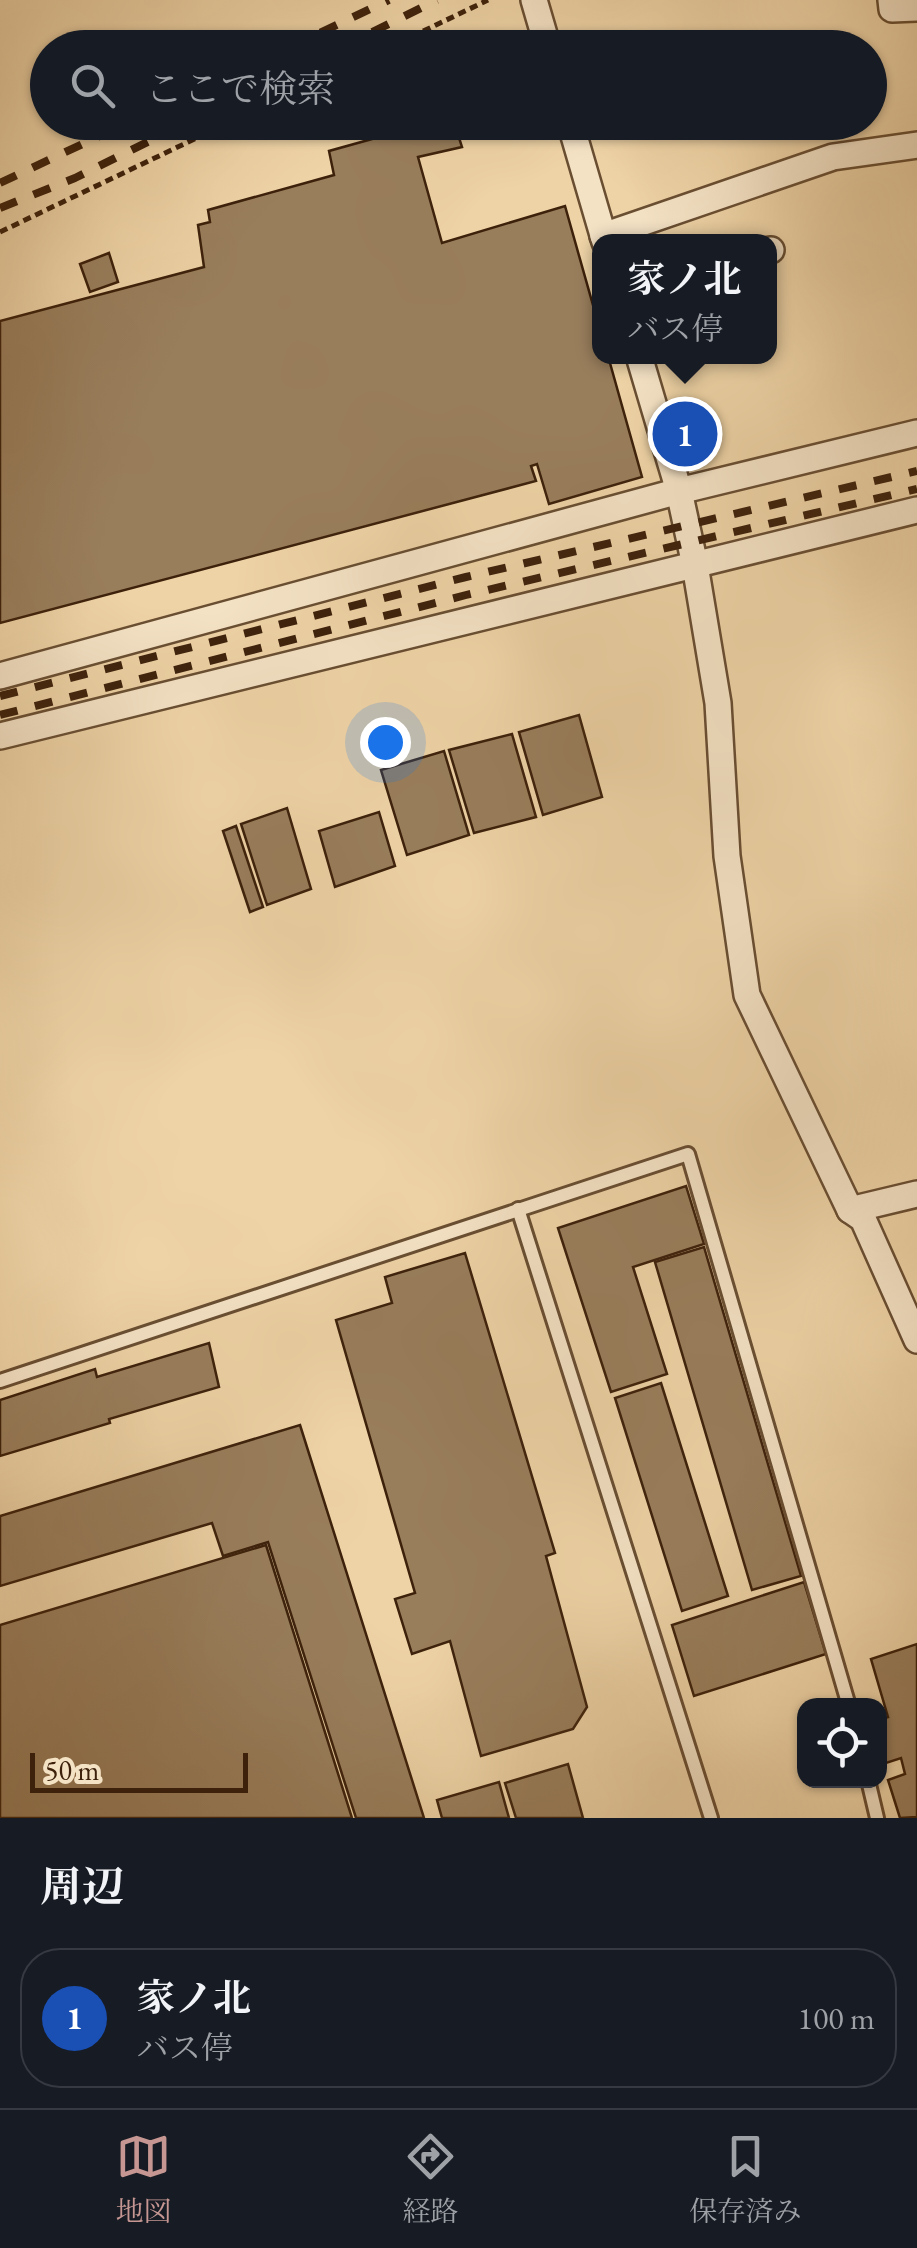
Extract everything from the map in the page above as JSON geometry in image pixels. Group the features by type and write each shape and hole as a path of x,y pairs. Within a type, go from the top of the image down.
{"street":[{"path":"534,0 543,30"},
{"path":"891,0 892,10 917,8"},
{"path":"575,140 603,234"},
{"path":"615,234 833,158 917,146"},
{"path":"641,364 696,566 718,703 727,856 747,995 850,1210 862,1219 917,1340"},
{"path":"0,676 679,492 917,432"},
{"path":"0,736 917,510"},
{"path":"850,1210 917,1194"}],"lane":[{"path":"0,1381 688,1154 847,1698"},
{"path":"518,1209 711,1818"},
{"path":"870,1788 877,1818"}],"path":[{"path":"426,30 488,0"},
{"path":"0,232 192,140"}],"building":[{"path":"368,140 460,140 462,147 418,157 442,243 565,206 592,302 592,364 610,364 642,477 549,504 537,464 531,466 536,481 0,623 0,321 204,267 198,225 210,222 208,210 334,175 329,151"},
{"path":"109,253 118,282 90,292 80,264"},
{"path":"579,715 602,797 543,815 519,732"},
{"path":"512,734 536,817 474,833 449,750"},
{"path":"444,751 469,835 407,855 381,770"},
{"path":"287,808 311,889 267,905 241,824"},
{"path":"379,812 395,866 335,887 319,831"},
{"path":"236,826 263,907 250,912 223,831"},
{"path":"686,1186 704,1244 633,1267 667,1374 611,1392 558,1228"},
{"path":"704,1247 801,1576 752,1590 655,1262"},
{"path":"465,1253 555,1553 546,1556 587,1707 573,1729 481,1756 450,1641 412,1654 395,1599 415,1593 336,1320 392,1303 385,1277"},
{"path":"209,1343 219,1387 0,1456 0,1400 95,1369 97,1377"},
{"path":"661,1383 728,1596 682,1611 615,1398"},
{"path":"300,1425 424,1818 356,1818 268,1542 223,1556 212,1523 0,1586 0,1516"},
{"path":"266,1545 352,1818 0,1818 0,1625"},
{"path":"804,1582 826,1654 694,1696 672,1625"},
{"path":"917,1644 917,1817 900,1818 888,1780 905,1774 901,1758 887,1763 887,1698 882,1698 871,1659"},
{"path":"568,1764 583,1818 516,1818 505,1783"},
{"path":"499,1782 509,1818 442,1818 437,1800"}],"railway":[{"path":"326,30 389,0"},
{"path":"376,30 437,0"},
{"path":"0,183 91,140"},
{"path":"0,208 75,178 152,140"},
{"path":"0,696 466,577 917,471"},
{"path":"0,715 466,595 917,489"}],"place":[{"name":"家ノ北","path":"685,434"}]}
